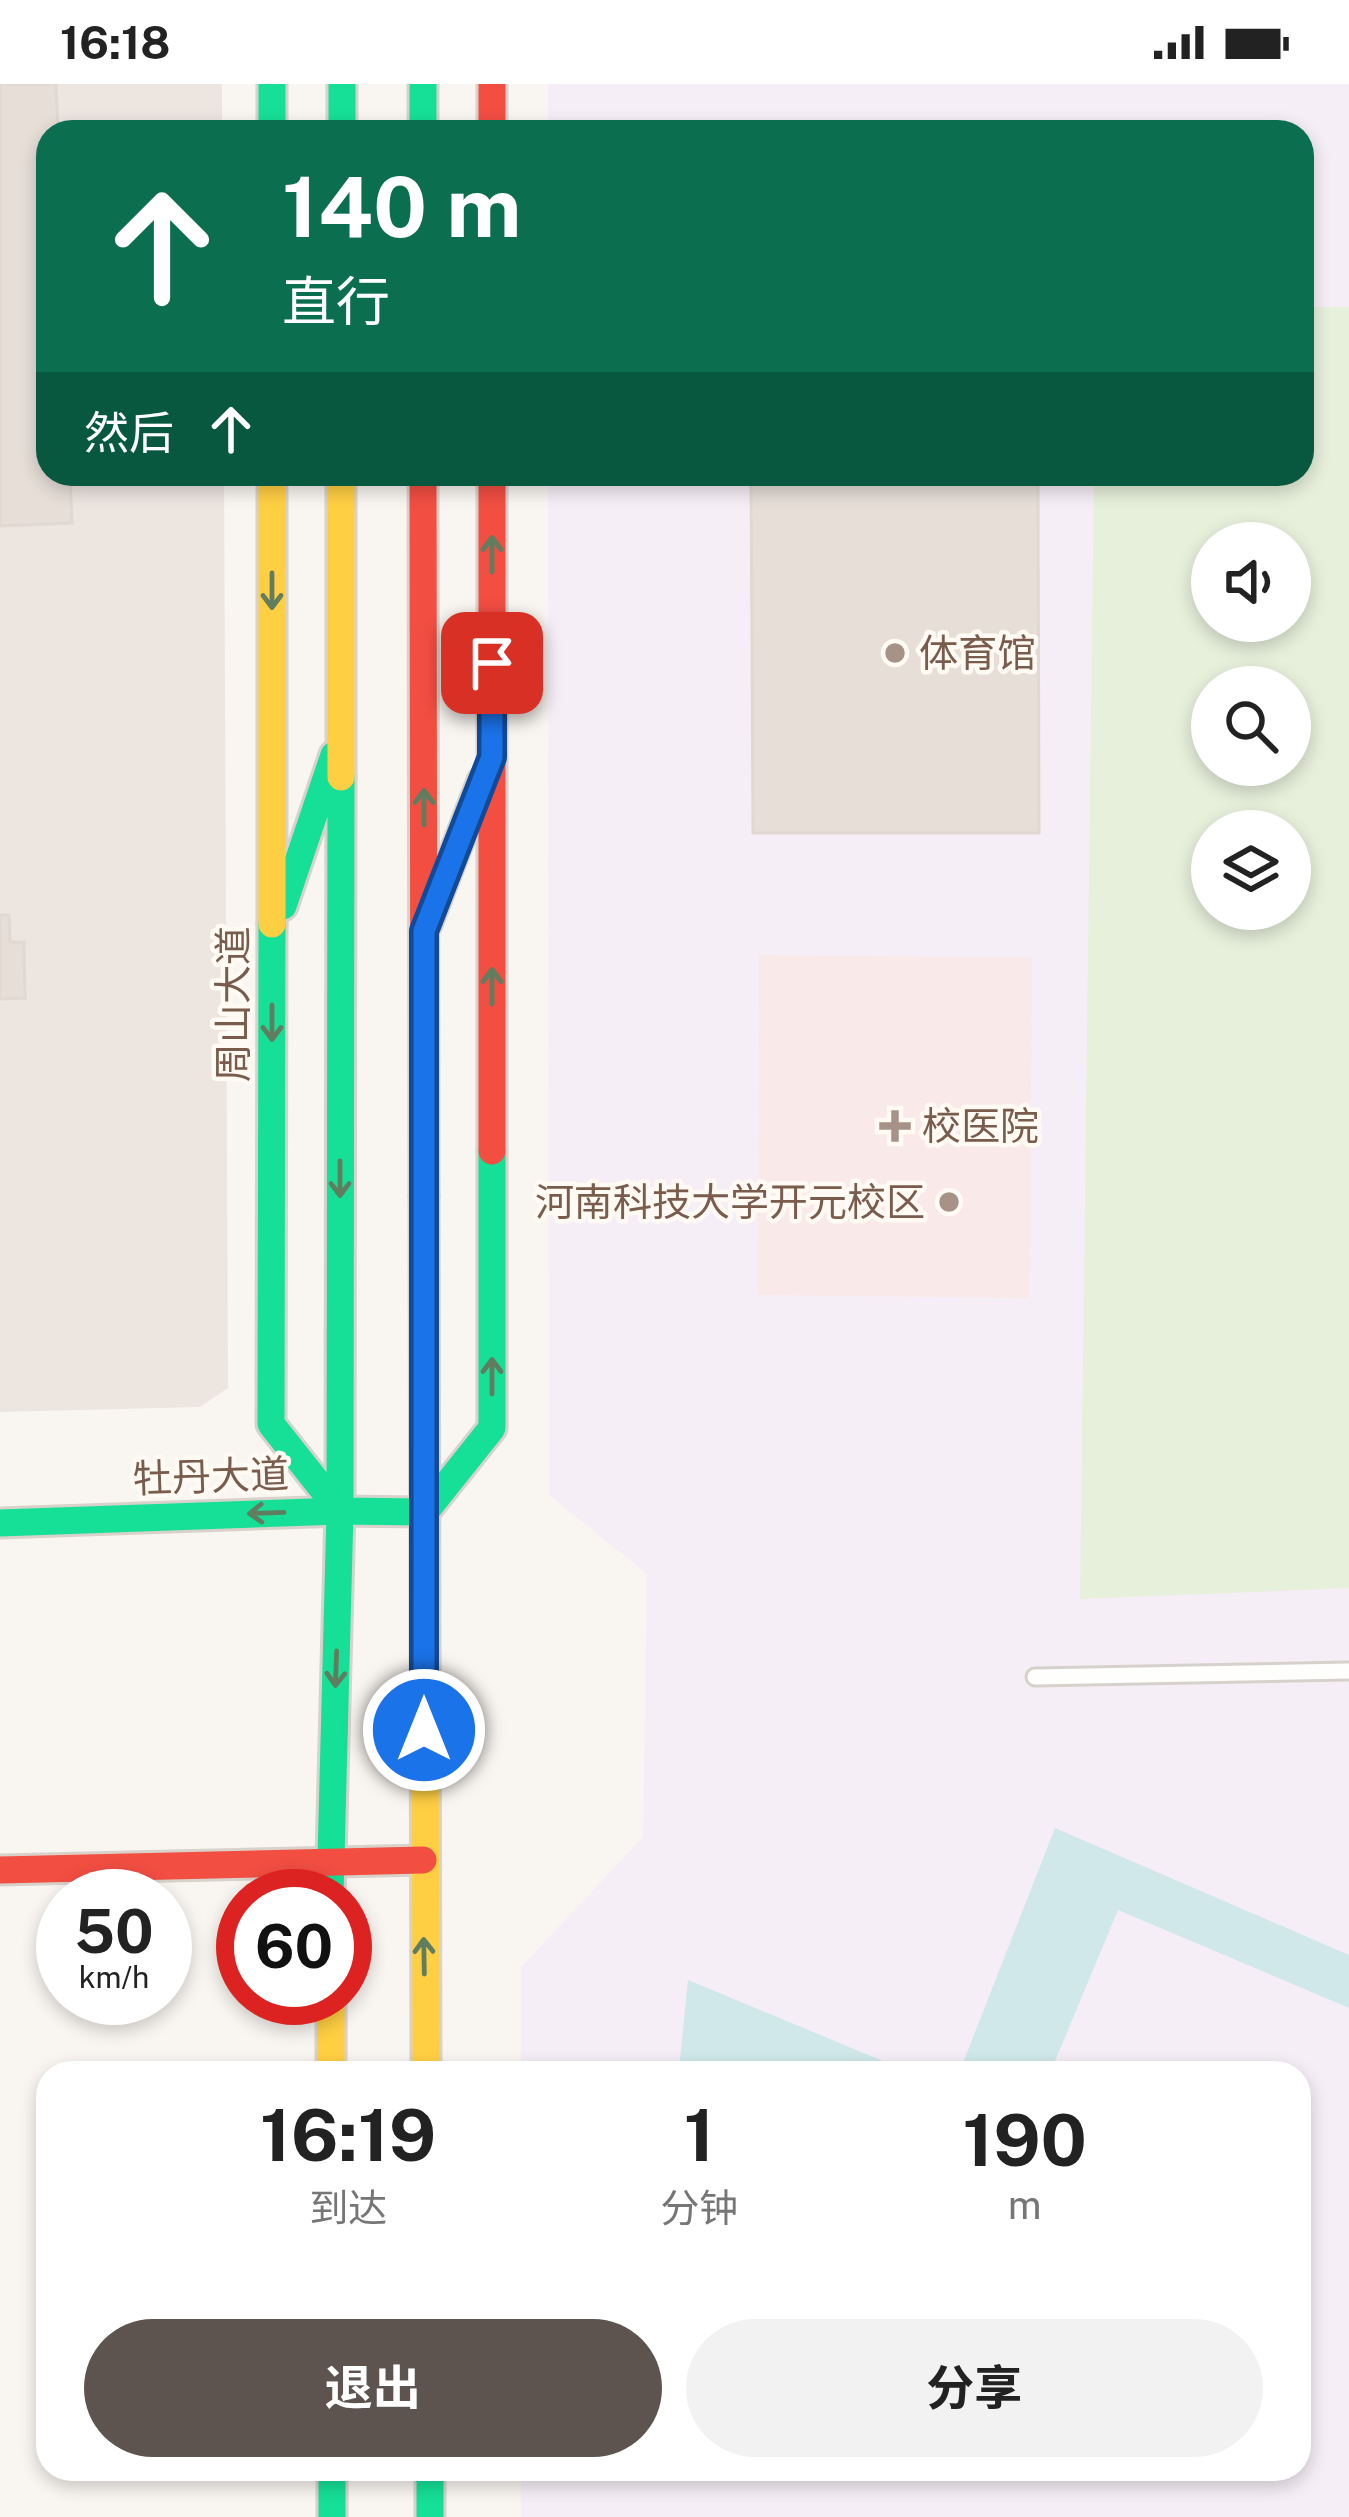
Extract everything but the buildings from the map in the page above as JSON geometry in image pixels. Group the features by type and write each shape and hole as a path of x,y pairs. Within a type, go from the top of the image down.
{"main road":[{"path":"272,84 272,120"},
{"path":"342,84 342,120"},
{"path":"423,84 423,120"},
{"path":"492,84 492,120"},
{"name":"周山大道","path":"272,486 271,1424 340,1510"},
{"path":"330,1869 340,1510 341,486"},
{"path":"424,486 426,2061"},
{"path":"425,1512 491,1428 492,486"},
{"path":"272,941 340,737"},
{"path":"424,931 492,757"},
{"name":"牡丹大道","path":"0,1523 340,1510 425,1512"},
{"path":"0,1870 423,1860"},
{"path":"331,2025 331,2061"},
{"path":"332,2481 332,2517"},
{"path":"430,2481 430,2517"}],"lane":[{"path":"1036,1677 1349,1671"}],"shaded area":[{"path":"0,84 222,84 222,120 36,120 36,486 224,486 228,1388 200,1407 0,1412"},
{"name":"河南科技大学开元校区","path":"548,84 1349,84 1349,2517 521,2517 521,2481 1311,2481 1311,2061 521,2061 521,1967 643,1837 647,1574 549,1495 548,486 1314,486 1314,120 548,120"},
{"name":"校医院","path":"759,955 1032,958 1030,1298 758,1295"}],"green space":[{"path":"1314,307 1349,307 1349,1588 1080,1599 1094,486 1314,486"}],"water":[{"path":"1055,1828 1349,1955 1349,2008 1118,1910 1055,2061 964,2061"},
{"path":"688,1980 883,2061 680,2061"}],"traffic: fast":[{"path":"272,84 272,120"},
{"path":"342,84 342,120"},
{"path":"423,84 423,120"},
{"path":"283,906 334,755"},
{"path":"331,1869 340,1511 341,777"},
{"path":"272,924 271,1424 340,1511"},
{"path":"0,1523 425,1512 492,1428 492,1151"},
{"path":"332,2481 332,2517"},
{"path":"430,2481 430,2517"}],"traffic: slow":[{"path":"272,486 272,924"},
{"path":"341,486 341,777"},
{"path":"424,1196 426,2061"},
{"path":"331,2025 331,2061"}],"traffic: jam":[{"path":"492,84 492,120"},
{"path":"423,486 424,1196"},
{"path":"492,486 492,1151"},
{"path":"427,924 482,781"},
{"path":"0,1870 423,1860"}],"place":[{"name":"体育馆","path":"895,653"},
{"name":"校医院","path":"895,1126"},
{"name":"河南科技大学开元校区","path":"949,1202"}],"route":[{"path":"424,1730 424,931 492,757 492,663"}]}
